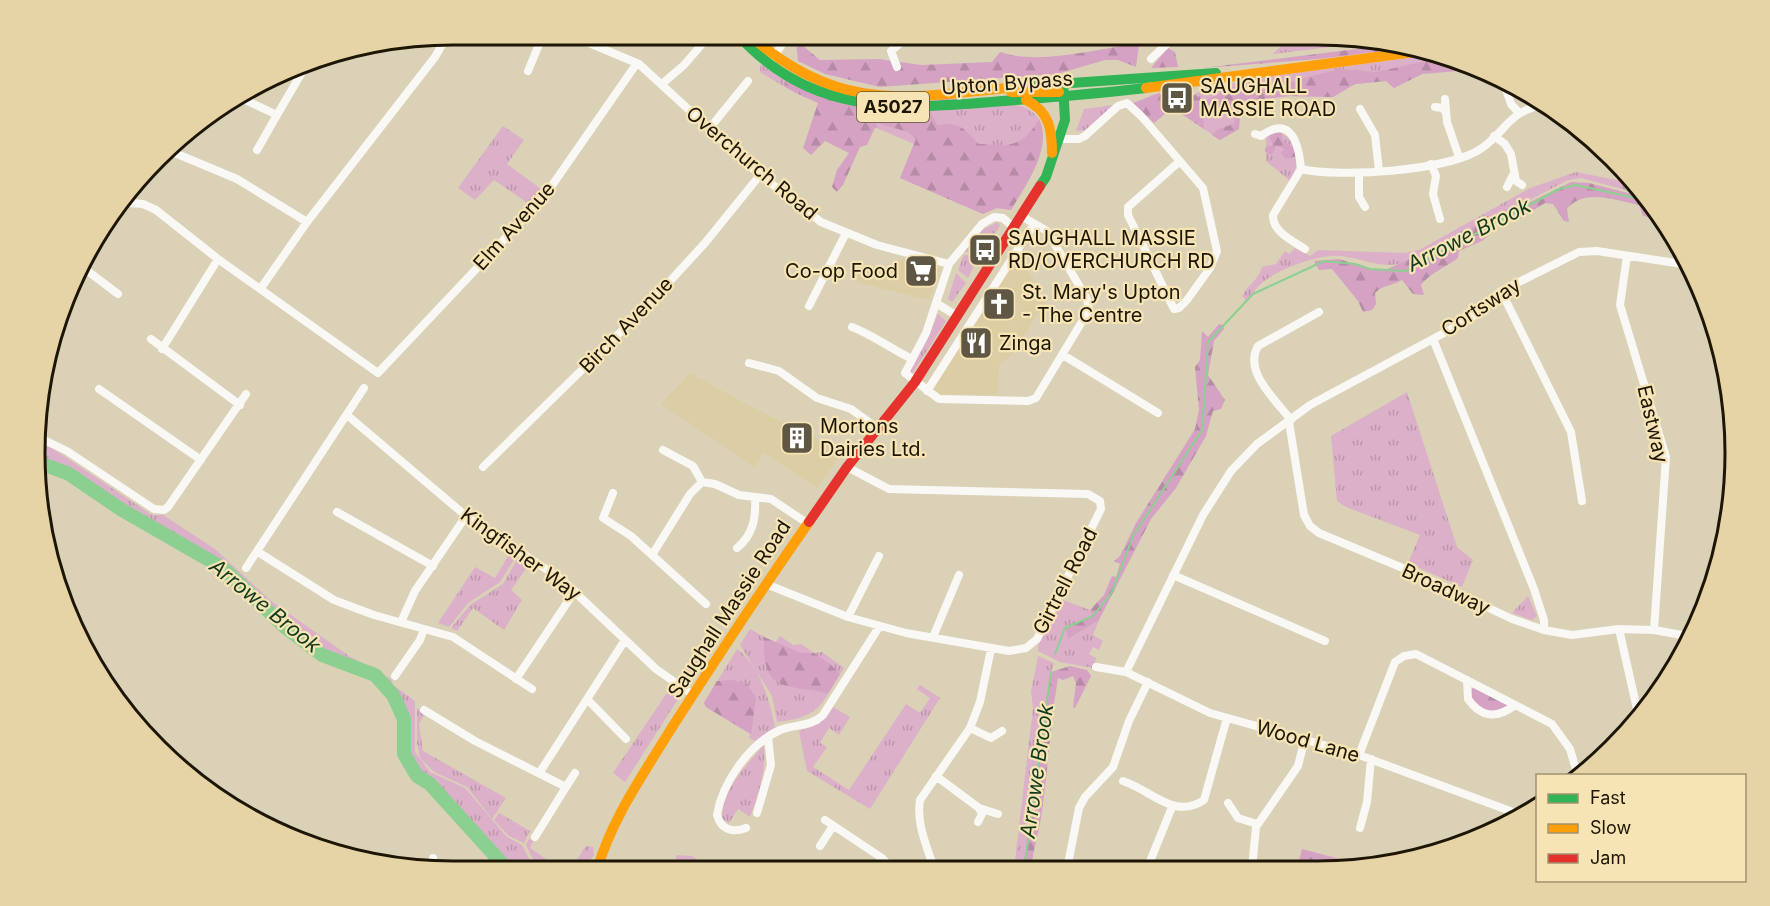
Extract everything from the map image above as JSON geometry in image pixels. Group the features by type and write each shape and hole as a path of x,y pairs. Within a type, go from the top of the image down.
{"main road":[{"name":"Upton Bypass","path":"751,45 806,86 834,97 872,106 924,107 1026,100 1060,91"},
{"name":"Upton Bypass","path":"758,45 771,60 811,78 852,92 909,97 1060,91 1298,68 1401,54"},
{"name":"Saughall Massie Road","path":"598,861 606,839 623,806 693,695 807,523 847,467 915,382 1046,177 1060,138 1060,91"},
{"path":"1026,100 1042,108 1048,114 1052,132 1052,162"}],"street":[{"path":"133,200 156,210 218,259 261,288 307,222 442,45"},
{"path":"528,71 539,45"},
{"name":"Overchurch Road","path":"595,45 637,63 760,175 810,215 846,234 877,245 949,264"},
{"path":"662,84 684,65 701,45"},
{"path":"771,60 781,45"},
{"path":"897,67 891,51 898,45"},
{"path":"1151,59 1167,45"},
{"name":"Elm Avenue","path":"261,288 374,372 378,372 544,197 637,63"},
{"path":"257,150 302,74"},
{"path":"709,129 748,81"},
{"path":"1507,92 1511,104 1519,113"},
{"path":"1445,99 1447,122 1459,157"},
{"path":"247,101 277,115"},
{"path":"1060,138 1079,139 1121,104 1131,105 1180,161 1203,188 1217,251 1210,268 1179,308 1174,309 1128,215 1128,207 1180,161"},
{"path":"1435,107 1443,108 1446,113"},
{"path":"1301,169 1359,173 1431,164 1459,157 1481,148 1519,113 1534,108"},
{"path":"1360,109 1375,135 1379,171"},
{"path":"1255,134 1261,136 1267,132 1281,130 1293,135 1297,140 1301,169 1273,220 1280,231 1305,249"},
{"path":"1494,136 1509,149 1516,181 1522,185"},
{"path":"176,154 237,179 307,222"},
{"path":"1431,164 1436,176 1433,194 1440,219"},
{"path":"1359,173 1359,196 1365,207"},
{"path":"1507,186 1514,173"},
{"name":"Birch Avenue","path":"483,467 649,303 705,243 760,175"},
{"path":"1014,228 1003,218 989,219 975,230 949,264 936,303 905,373 939,399 1032,400 1089,310 1089,304 1047,231 1021,216"},
{"path":"927,391 1034,224"},
{"path":"809,306 846,234"},
{"name":"Cortsway","path":"1126,672 1203,515 1231,471 1257,444 1310,405 1470,319 1501,291 1579,252 1597,251 1678,263"},
{"name":"Eastway","path":"1627,256 1620,305 1666,457 1654,630"},
{"path":"162,349 218,259"},
{"path":"88,271 118,294"},
{"path":"1501,291 1571,432 1582,501"},
{"path":"936,303 957,316"},
{"path":"1290,421 1254,369 1254,356 1258,346 1318,312"},
{"path":"852,327 870,334 892,351 912,359"},
{"path":"151,339 240,405"},
{"path":"1433,339 1534,589 1544,620 1544,630"},
{"path":"1063,354 1158,413"},
{"path":"749,363 779,371 818,398 851,409 877,428"},
{"path":"246,568 364,388"},
{"path":"99,389 201,460"},
{"path":"45,441 68,451 158,510 168,507 246,394"},
{"name":"Kingfisher Way","path":"347,415 466,516 575,591 656,669 693,695"},
{"name":"Broadway","path":"1290,421 1304,515 1310,526 1319,533 1417,574 1512,619 1544,630 1572,635 1619,629 1654,630 1682,635"},
{"path":"663,450 693,466 702,482"},
{"name":"Girtrell Road","path":"766,584 879,627 991,649 1018,651 1032,645 1037,639 1101,509 1100,501 1088,494 885,488 847,467"},
{"path":"652,555 690,494 702,482 716,483 739,495 771,499 807,523"},
{"path":"613,493 603,518 631,536 706,604"},
{"path":"737,548 746,541 752,528 756,515 755,497"},
{"path":"337,512 433,566"},
{"path":"401,622 416,591 466,516"},
{"path":"258,552 334,600 374,615 453,637 532,689"},
{"path":"848,617 879,556"},
{"path":"933,637 959,575"},
{"path":"1173,575 1325,641"},
{"path":"516,679 575,591"},
{"path":"746,828 730,831 725,828 717,815 720,801 742,763 768,737 791,727 812,724 823,715 879,627"},
{"path":"395,676 420,640 424,629"},
{"path":"1619,629 1636,707"},
{"path":"540,772 625,640"},
{"path":"932,861 918,814 920,800 970,728 980,702 991,649"},
{"path":"1359,755 1395,662 1404,656 1416,654 1552,724 1570,749 1576,768"},
{"name":"Wood Lane","path":"1096,667 1126,672 1227,718 1359,755 1512,811"},
{"path":"1467,680 1468,699 1484,714 1497,716 1515,705"},
{"path":"1069,861 1079,808 1085,797 1113,767 1129,721 1148,682"},
{"path":"587,699 626,739"},
{"path":"424,710 475,741 566,787"},
{"path":"1123,781 1140,787 1172,807 1189,808 1204,800 1227,718"},
{"path":"970,728 990,738 993,748"},
{"path":"990,738 1002,731"},
{"path":"757,813 771,765 768,737"},
{"path":"1253,861 1257,824 1289,782 1298,766 1305,738"},
{"path":"1360,828 1367,802 1371,759"},
{"path":"535,837 575,773"},
{"path":"936,776 979,808 998,814"},
{"path":"1228,803 1238,818 1257,824"},
{"path":"1150,861 1172,807"},
{"path":"978,822 982,814 979,808"},
{"path":"825,820 885,861"},
{"path":"820,846 833,826"}],"shaded area":[{"path":"1019,254 1045,302 1013,354 999,364 998,395 939,394 933,391 1005,272"},
{"path":"899,259 940,268 929,300 856,282 863,263 895,271"},
{"path":"690,373 744,403 843,452 817,488 764,453 754,467 661,404"}],"green space":[{"path":"796,45 802,45 820,60 879,59 921,65 992,62 1000,52 1016,56 1050,57 1139,45 1136,67 1118,60 1105,60 1057,74 880,87 825,74 798,61"},
{"path":"1282,45 1340,46 1273,54"},
{"path":"1168,48 1175,52 1178,67 1151,68"},
{"path":"1367,48 1385,51 1319,59 1203,68"},
{"path":"1415,57 1459,71 1422,74 1394,88 1386,81 1355,84 1333,97 1289,96 1245,101 1240,111 1239,129 1220,140 1176,110 1167,112 1154,123 1150,96 1159,93 1170,97 1179,93 1190,97 1206,88 1259,78"},
{"path":"1426,61 1459,71 1422,74 1394,88 1386,81 1355,84 1333,97 1289,96 1245,101 1240,111 1239,129 1220,140 1212,135 1218,129 1234,124 1235,119 1225,110 1217,112 1203,109 1204,129 1176,110 1167,112 1154,123 1133,103 1159,93 1170,97 1179,93 1190,97 1195,95 1204,101 1240,84 1252,92 1284,86 1300,79 1340,69 1376,72"},
{"path":"760,64 787,81 1021,106 1035,114 1042,125 1043,139 1040,154 1026,185 1011,210 997,208 983,214 900,178 914,144 795,93 760,72"},
{"path":"787,81 907,118 915,112 929,109 937,125 957,125 979,144 1014,143 1027,136 1039,119 1043,142 1040,154 1030,178 1011,210 997,208 983,214 900,178 916,139 908,132 877,123 867,145 860,147 843,185 837,192 832,187 837,170 849,153 825,141 811,155 803,148 818,103 785,87"},
{"path":"1113,105 1087,130 1076,131 1084,109"},
{"path":"503,126 524,140 507,164 541,189 529,204 494,180 475,200 458,188"},
{"path":"1276,132 1290,139 1296,152 1296,166 1290,181 1266,161 1266,137"},
{"path":"1282,133 1282,140 1296,149 1297,156 1286,159 1281,153 1285,149 1276,146 1272,155 1265,152 1265,148 1273,145 1268,134"},
{"path":"1576,172 1621,181 1630,191 1581,178 1568,180 1417,259 1386,265 1340,256 1321,257 1269,278 1246,300 1242,296 1258,276 1262,267 1276,264 1285,251 1289,254 1295,248 1310,256 1318,250 1405,253 1419,250 1530,188"},
{"path":"1571,182 1589,183 1632,194 1650,217 1643,216 1639,205 1600,197 1582,199 1574,203 1567,209 1569,222 1564,221 1553,204 1545,203 1516,221 1512,211"},
{"path":"998,222 1000,226 982,251 962,252 978,232"},
{"path":"1493,223 1495,230 1482,241 1459,251 1458,258 1434,273 1421,285 1424,295 1413,294 1402,280 1375,293 1376,304 1372,310 1363,312 1358,301 1332,269 1319,270 1314,261 1339,259 1370,269 1385,270 1410,259 1422,261 1465,238 1472,227"},
{"path":"964,255 979,255 968,278 958,270"},
{"path":"956,273 966,283 952,302 948,299"},
{"path":"938,314 946,321 912,374 909,370 926,342"},
{"path":"1219,324 1223,325 1224,329 1214,341 1208,375 1225,400 1221,409 1213,411 1206,436 1176,488 1151,519 1099,620 1068,639 1065,628 1093,616 1090,610 1104,595 1112,576 1116,577 1120,564 1114,561 1120,556 1136,523 1195,429 1199,410 1195,367 1200,360 1202,331 1208,337"},
{"path":"1407,392 1457,547 1473,560 1462,587 1408,563 1420,535 1346,507 1337,501 1331,436"},
{"path":"45,446 152,515 163,515 215,549 271,601 349,656 391,679 393,685 415,701 415,752 430,772 465,788 507,837 522,845 530,861 507,861 497,848 411,762 403,709 400,701 386,685 369,675 327,658 286,627 237,580 213,561 122,510 73,476 45,464"},
{"path":"511,551 517,555 500,582 468,603 449,627 438,623 475,567 495,578"},
{"path":"519,556 530,563 511,590 522,600 504,630 473,608 457,631 451,628 470,605 503,584"},
{"path":"1528,596 1537,616 1532,620 1512,613"},
{"path":"1063,600 1090,610 1093,616 1066,628 1068,639 1099,620 1093,635 1103,641 1099,650 1093,647 1089,654 1096,658 1093,668 1060,662 1038,651 1038,645"},
{"path":"750,629 775,643 780,636 793,645 801,644 814,653 822,652 844,668 819,707 803,717 777,722 772,696 740,645"},
{"path":"764,637 801,653 814,653 830,664 840,674 828,693 788,686 772,677 764,655"},
{"path":"701,647 708,652 691,678 684,678 681,675"},
{"path":"737,649 752,664 758,674 767,696 775,727 755,741 749,738 750,734 706,707 704,703"},
{"path":"1038,656 1054,663 1025,861 1015,861 1033,708 1031,692"},
{"path":"1070,666 1087,670 1091,676 1075,708 1073,707 1076,683 1073,676 1063,680 1058,678 1041,818 1032,861 1025,861 1051,672"},
{"path":"733,680 747,684 756,698 751,734 706,707 704,703 717,681"},
{"path":"920,685 940,698 870,809 807,771 799,731 819,724 833,707 850,717 839,735 829,728 820,743 827,747 813,767 849,790 906,704 920,713 930,698 917,689"},
{"path":"671,687 680,696 625,782 613,773"},
{"path":"1473,688 1509,705 1501,711 1486,712 1472,702 1470,691"},
{"path":"417,708 425,714 419,724 423,751 506,798 492,819 467,787 434,772 420,758 417,743"},
{"path":"764,747 763,774 750,817 738,809 729,823 722,819 726,798 735,780"},
{"path":"499,813 530,831 524,843 509,836 494,820"},
{"path":"529,839 533,841 530,848 549,861 534,861 526,845"},
{"path":"586,846 593,847 594,855 589,861 576,861"},
{"path":"1302,849 1344,860 1317,861 1299,861"},
{"path":"676,855 692,856 700,861 676,861"}],"waterway":[{"name":"Arrowe Brook","path":"1055,654 1065,628 1093,616 1112,592 1133,536 1202,430 1208,342 1253,294 1324,261 1355,264 1370,269 1406,271 1559,189 1576,185 1635,198"},
{"name":"Arrowe Brook","path":"45,465 69,474 122,510 223,568 286,628 322,655 375,675 393,695 404,719 404,754 417,776 430,784 500,861"},
{"name":"Arrowe Brook","path":"1025,861 1051,672"}],"traffic: fast":[{"path":"748,45 765,61 794,80 824,93 855,101 887,105 955,105 1146,88"},
{"path":"1028,86 1216,73"},
{"path":"1040,186 1046,177 1065,120 1063,84"}],"traffic: slow":[{"path":"762,45 784,61 817,79 849,90 881,95 949,94 1028,86"},
{"path":"1146,88 1401,54"},
{"path":"1011,92 1059,92"},
{"path":"1026,100 1034,104 1048,122 1052,153"},
{"path":"600,861 611,832 639,780 809,522"}],"traffic: jam":[{"path":"809,522 847,467 915,382 1040,186"}],"place":[{"name":"SAUGHALL MASSIE ROAD","path":"1177,98"},
{"name":"SAUGHALL MASSIE RD/OVERCHURCH RD","path":"985,250"},
{"name":"Co-op Food","path":"921,271"},
{"name":"St. Mary's Upton - The Centre","path":"999,304"},
{"name":"Zinga","path":"976,343"},
{"name":"Mortons Dairies Ltd.","path":"797,438"}]}
